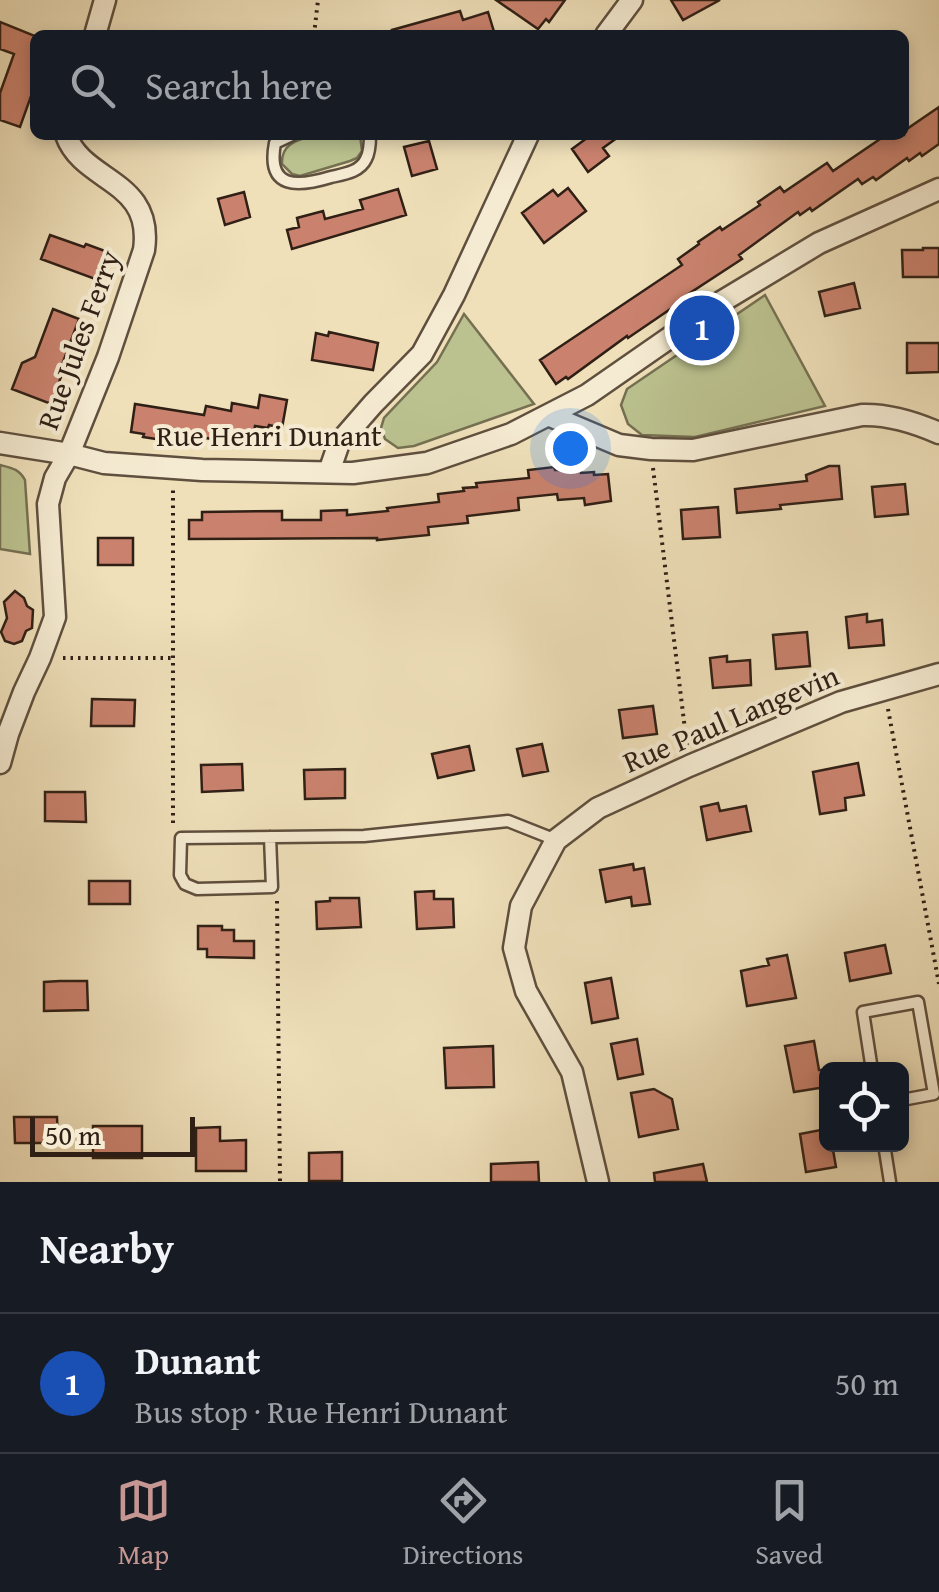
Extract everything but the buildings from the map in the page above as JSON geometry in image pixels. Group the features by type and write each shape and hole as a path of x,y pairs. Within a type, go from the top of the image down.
{"street":[{"path":"96,30 105,0"},
{"path":"610,30 632,0"},
{"name":"Rue Jules Ferry","path":"0,762 54,616 48,504 55,478 69,454 108,357 146,236 138,207 72,149 68,140"},
{"path":"329,472 339,442 422,354 454,295 526,140"},
{"name":"Rue Henri Dunant","path":"0,443 104,464 173,468 352,473 427,463 511,434 548,415 587,394 721,302 819,242 939,189"},
{"path":"548,415 619,445 651,449 693,450 878,414 909,421 939,434"},
{"name":"Rue Paul Langevin","path":"598,1182 572,1072 526,991 514,948 521,906 556,840 598,808 689,766 841,702 939,674"}],"lane":[{"path":"282,140 276,143 272,157 278,174 290,184 308,184 357,170 366,159 369,140"},
{"path":"270,837 272,887 197,889 185,884 180,874 181,838 270,837 364,836 508,821 556,840"},
{"path":"871,1062 863,1012 918,1002 934,1094 909,1099"},
{"path":"885,1152 890,1182"}],"path":[{"path":"315,30 318,0"},
{"path":"651,449 689,766"},
{"path":"173,468 173,827 181,838"},
{"path":"40,658 173,658"},
{"path":"885,690 939,984"},
{"path":"272,887 277,900 280,1182"}],"green space":[{"path":"301,140 361,140 362,151 350,161 300,176 282,164 284,151"},
{"path":"765,295 825,406 695,437 642,435 628,424 621,405 627,389"},
{"path":"464,314 534,404 414,446 398,448 385,439 381,428 384,418 437,362"},
{"path":"0,465 18,471 25,480 30,554 0,549"}],"place":[{"name":"Dunant","path":"702,328"}]}
